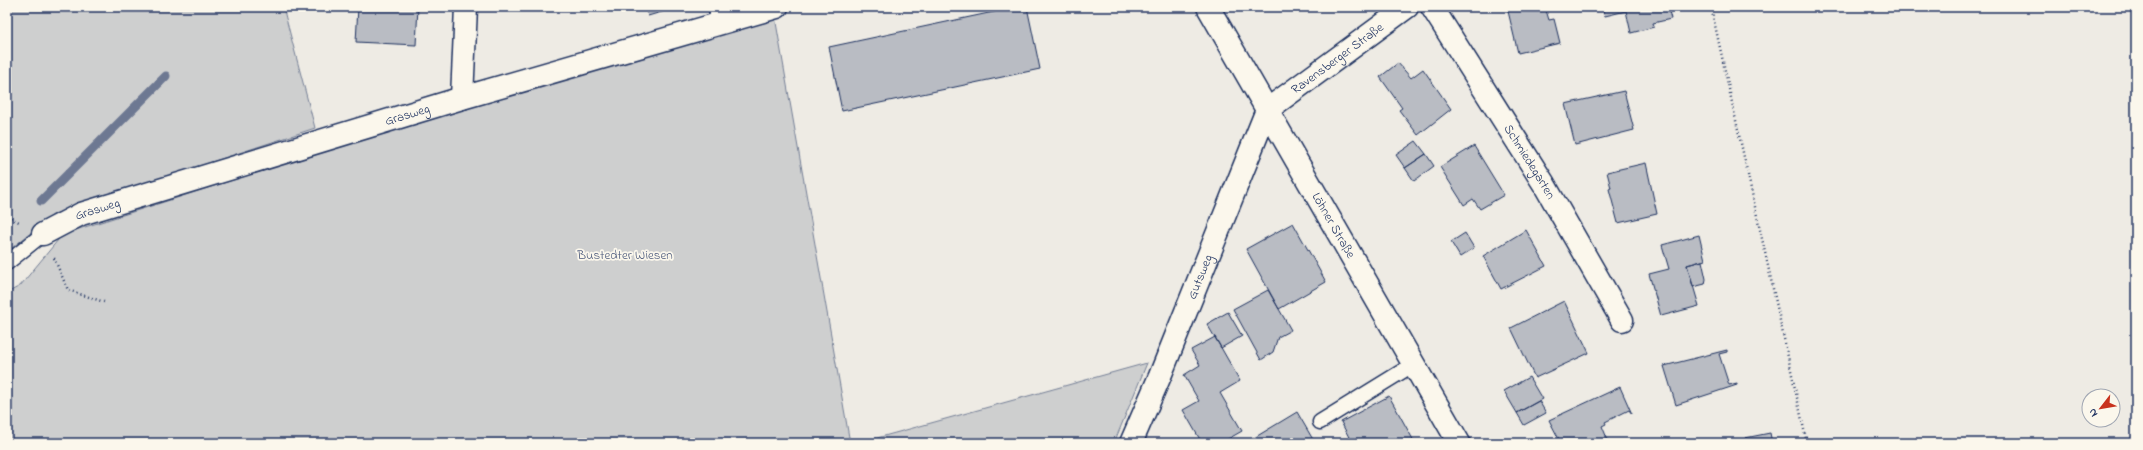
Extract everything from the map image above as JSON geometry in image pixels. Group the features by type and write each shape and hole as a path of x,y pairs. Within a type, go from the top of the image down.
{"street":[{"path":"462,98 466,7"},
{"name":"Grasweg","path":"43,234 81,214 462,98 717,16 777,7"},
{"name":"Löhner Straße","path":"1208,7 1459,443"},
{"name":"Ravensberger Straße","path":"1267,110 1407,7"},
{"name":"Schmiedegarten","path":"1432,7 1544,184 1622,320"},
{"name":"Gutsweg","path":"1131,443 1160,376 1267,110"}],"lane":[{"path":"7,263 43,234"},
{"path":"1320,422 1414,364"}],"path":[{"path":"1711,7 1807,443"},
{"path":"43,234 68,290 104,302"}],"green space":[{"path":"7,7 283,7 315,128 54,214 7,252"},
{"name":"Bustedter Wiesen","path":"775,17 850,443 7,443 7,293 20,286 63,234 523,88"},
{"path":"1147,363 1114,443 859,443"}],"building":[{"path":"358,7 418,7 416,45 356,42"},
{"path":"645,7 675,7 675,8 648,16"},
{"path":"1017,7 1027,7 1040,69 842,111 829,47"},
{"path":"1507,7 1545,7 1549,20 1554,19 1560,43 1518,53"},
{"path":"1602,7 1668,7 1671,19 1653,23 1654,27 1631,33 1626,11 1605,16"},
{"path":"1398,63 1411,78 1423,69 1451,109 1418,135 1399,110 1402,108 1380,77"},
{"path":"1624,91 1634,130 1575,145 1565,104"},
{"path":"1416,141 1426,154 1405,168 1396,155"},
{"path":"1474,146 1504,195 1480,209 1473,199 1464,205 1440,167"},
{"path":"1426,154 1434,166 1414,181 1405,168"},
{"path":"1646,163 1657,214 1618,223 1609,189 1611,188 1607,172"},
{"path":"1293,223 1326,282 1279,309 1246,249"},
{"path":"1526,230 1546,266 1501,289 1483,256"},
{"path":"1465,233 1474,248 1460,257 1451,242"},
{"path":"1699,235 1705,260 1687,265 1699,306 1661,316 1649,274 1669,269 1662,245"},
{"path":"1702,261 1706,279 1705,284 1693,287 1687,265"},
{"path":"1268,290 1291,330 1278,337 1273,352 1261,360 1233,309"},
{"path":"1564,301 1589,353 1535,378 1511,328"},
{"path":"1228,312 1242,336 1221,348 1207,324"},
{"path":"1215,337 1240,381 1220,393 1242,431 1221,443 1202,443 1183,410 1199,401 1184,375 1200,365 1191,350"},
{"path":"1727,350 1727,352 1719,354 1729,385 1737,383 1737,385 1676,405 1664,366"},
{"path":"1529,377 1542,399 1517,413 1504,391"},
{"path":"1620,387 1632,414 1629,410 1605,422 1606,424 1602,426 1609,443 1561,443 1549,420"},
{"path":"1389,396 1415,443 1352,443 1341,422"},
{"path":"1539,401 1546,413 1524,425 1517,413"},
{"path":"1297,412 1315,443 1250,443 1249,441"},
{"path":"1770,433 1772,443 1746,443 1745,438"}],"waterway":[{"path":"41,201 166,76"}]}
